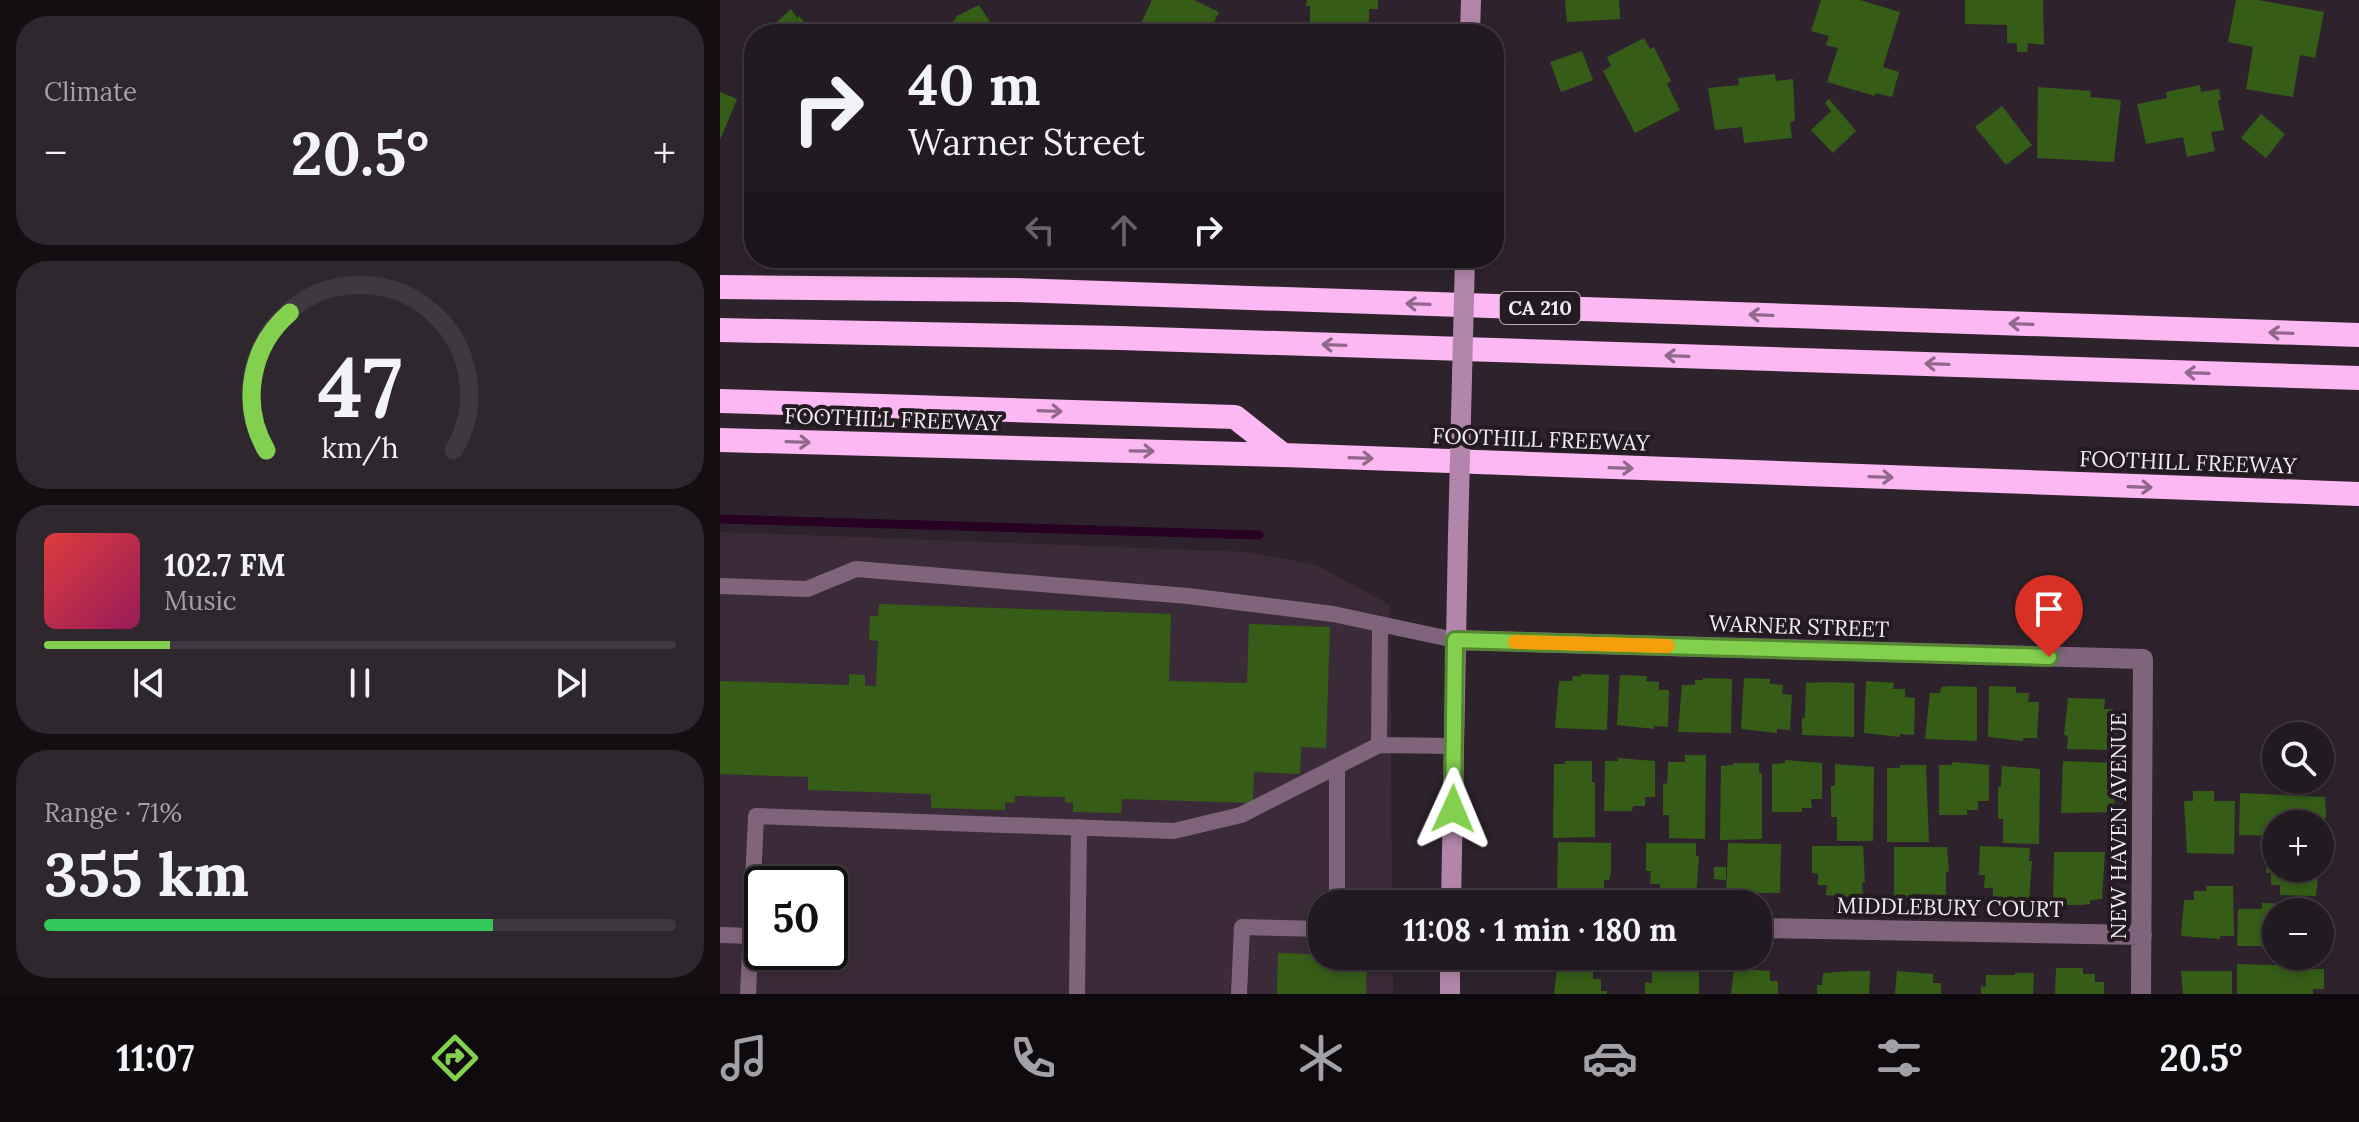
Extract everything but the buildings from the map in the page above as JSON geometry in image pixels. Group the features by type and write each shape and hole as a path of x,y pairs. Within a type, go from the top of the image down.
{"highway":[{"name":"CA 210","path":"720,287 1014,290 2359,335"},
{"path":"720,330 1136,339 2359,378"},
{"path":"720,401 1235,417 1283,455"},
{"name":"FOOTHILL FREEWAY","path":"720,440 1283,455 2359,494"}],"main road":[{"path":"1470,24 1471,0"},
{"path":"1451,890 1465,268"},
{"path":"1450,970 1450,994"}],"street":[{"name":"WARNER STREET","path":"1455,640 2143,659"},
{"name":"NEW HAVEN AVENUE","path":"2141,994 2143,659"},
{"name":"MIDDLEBURY COURT","path":"1772,928 2142,935"}],"lane":[{"path":"720,586 807,589 856,569 1188,596 1333,614 1455,640"},
{"path":"1379,745 1380,626"},
{"path":"754,866 756,816 1174,831 1241,815 1379,745 1455,746"},
{"path":"1337,768 1337,890"},
{"path":"1077,994 1079,827"},
{"path":"1239,994 1242,927 1308,929"},
{"path":"720,935 744,936"},
{"path":"748,994 749,970"}],"shaded area":[{"path":"720,532 1248,552 1316,565 1390,605 1392,890 1308,890 1308,970 1393,970 1393,994 720,994"}],"waterway":[{"path":"720,519 1259,535"}],"slow traffic":[{"path":"1515,642 1668,646"}],"route":[{"path":"1453,809 1455,640 2049,657"}]}
